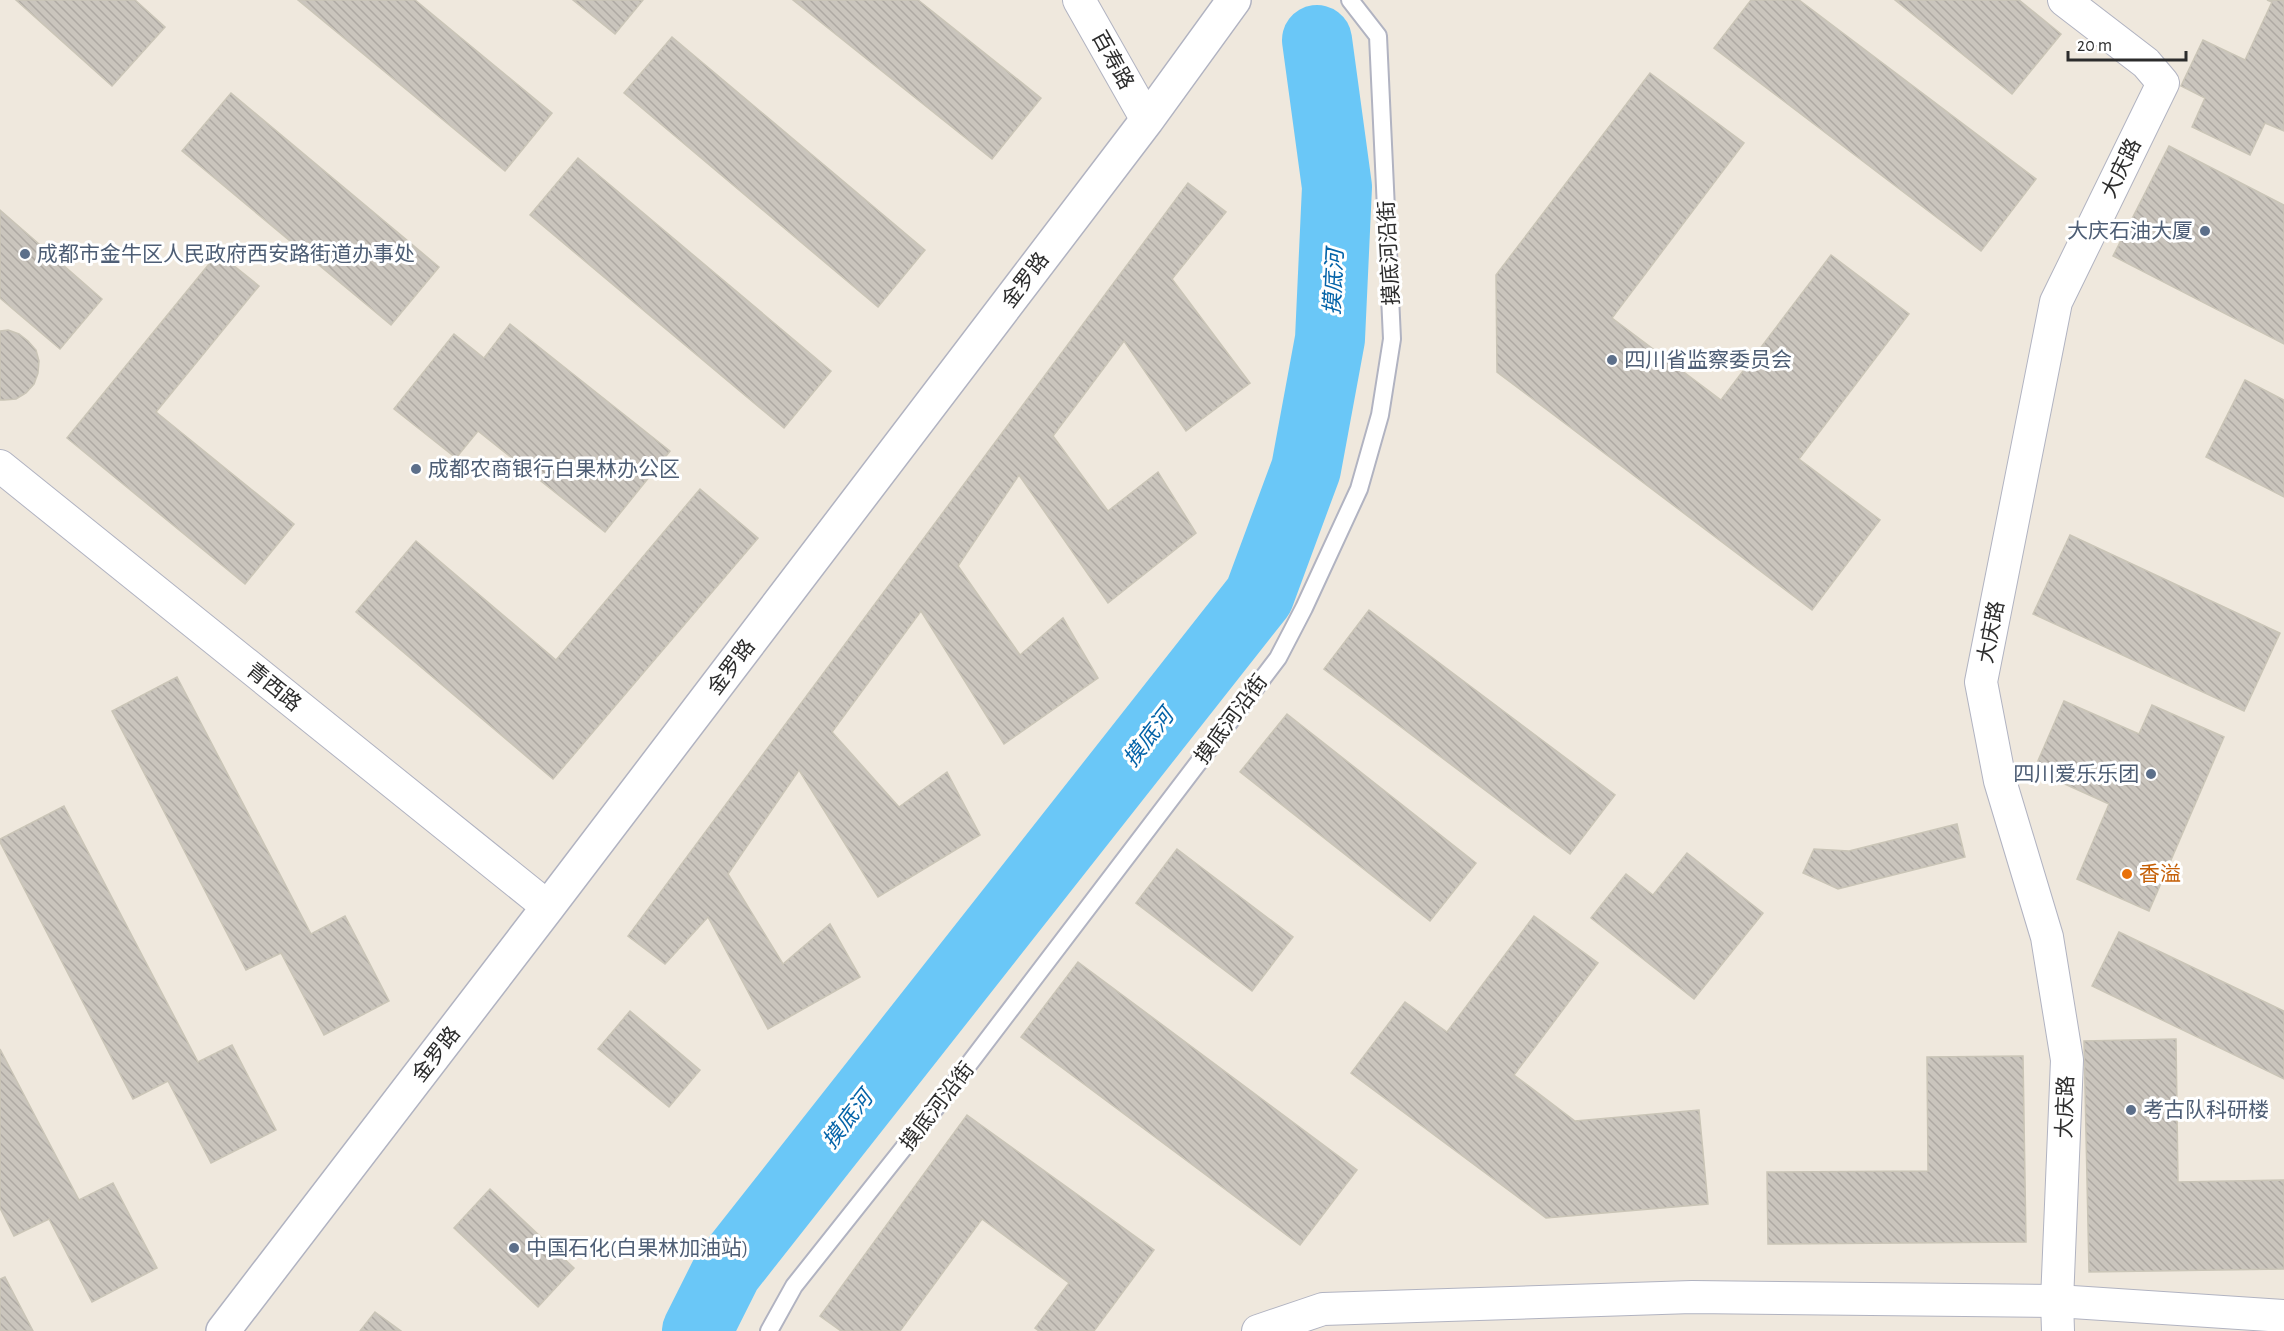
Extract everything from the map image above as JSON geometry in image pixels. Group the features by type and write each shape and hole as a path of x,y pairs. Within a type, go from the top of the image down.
{"street":[{"name":"百寿路","path":"1079,0 1147,120"},
{"name":"金罗路","path":"223,1331 1147,120 1234,0"},
{"name":"大庆路","path":"2057,1316 2067,1060 2047,938 2000,781 1981,682 2056,302 2163,83 2146,63 2064,0"},
{"name":"青西路","path":"0,466 548,907"},
{"path":"1258,1331 1323,1309 1335,1308 1692,1297 2057,1316 2284,1317"}],"lane":[{"name":"摸底河沿街","path":"769,1331 794,1286 937,1106 1278,658 1304,608 1359,489 1380,415 1392,339 1378,36 1350,0"}],"building":[{"path":"16,0 135,0 165,27 112,86"},
{"path":"298,0 415,0 552,113 505,171"},
{"path":"573,0 643,0 615,34"},
{"path":"793,0 918,0 1041,98 992,159"},
{"path":"1751,0 1799,0 2036,179 1981,251 1714,48"},
{"path":"1895,0 2019,0 2061,34 2012,94"},
{"path":"2267,0 2284,0 2284,131 2265,123 2250,155 2192,127 2205,98 2181,86 2203,40 2245,60 2272,2"},
{"path":"672,37 925,250 878,307 624,93"},
{"path":"1650,73 1744,143 1612,318 1721,400 1831,255 1909,314 1799,459 1880,520 1812,610 1497,372 1496,275"},
{"path":"231,93 439,267 391,325 182,151"},
{"name":"大庆石油大厦","path":"2169,146 2284,205 2284,344 2113,256"},
{"path":"578,158 831,371 784,428 530,215"},
{"path":"1188,183 1226,212 1172,279 1250,383 1186,431 1124,341 1053,436 1108,511 1158,472 1196,533 1108,603 1019,475 958,566 1020,655 1063,618 1098,678 1004,744 921,611 832,732 899,807 947,772 980,835 878,897 799,770 728,874 783,964 830,924 860,977 768,1029 708,917 665,964 628,936"},
{"name":"成都市金牛区人民政府西安路街道办事处","path":"0,210 102,299 60,349 0,298"},
{"path":"218,253 259,286 156,412 294,524 245,584 67,438"},
{"path":"510,324 670,451 605,532 478,431 456,458 394,409 454,334 484,358"},
{"path":"8,330 19,334 36,350 39,361 38,373 34,384 26,393 16,399 0,400 0,331"},
{"path":"2245,380 2284,400 2284,497 2206,457"},
{"path":"700,489 758,538 553,779 356,612 416,541 556,660"},
{"path":"2070,535 2280,633 2244,711 2033,614"},
{"path":"1369,610 1615,795 1570,854 1324,669"},
{"path":"177,677 311,934 345,916 389,1001 324,1035 281,953 246,970 112,711"},
{"path":"2064,701 2139,734 2152,705 2224,737 2149,911 2077,879 2109,804 2034,770"},
{"path":"1287,714 1476,863 1430,921 1240,772"},
{"path":"64,806 198,1062 232,1045 276,1130 211,1163 168,1081 133,1099 0,842 0,839"},
{"path":"1957,824 1965,857 1838,889 1803,873 1814,849 1849,851"},
{"path":"1177,849 1293,937 1252,991 1136,903"},
{"path":"1687,853 1763,913 1694,999 1591,918 1626,874 1653,895"},
{"path":"1534,916 1598,963 1514,1075 1575,1121 1699,1110 1708,1204 1546,1218 1351,1073 1405,1002 1447,1032"},
{"path":"2119,932 2284,1011 2284,1079 2092,986"},
{"path":"1078,962 1357,1170 1300,1245 1021,1037"},
{"path":"630,1011 700,1070 669,1107 598,1049"},
{"name":"考古队科研楼","path":"2176,1039 2178,1182 2284,1180 2284,1269 2089,1272 2084,1041"},
{"path":"0,1049 79,1200 113,1183 157,1268 92,1302 49,1219 14,1236 0,1208"},
{"path":"2023,1056 2026,1242 1768,1244 1767,1172 1928,1171 1927,1057"},
{"path":"967,1115 1154,1250 1094,1331 1039,1331 1035,1328 1069,1283 982,1219 900,1331 841,1331 820,1316"},
{"name":"中国石化(白果林加油站)","path":"490,1189 574,1268 538,1307 454,1228"},
{"path":"5,1277 33,1331 0,1331 0,1279"},
{"path":"375,1312 401,1331 360,1331"}],"waterway":[{"name":"摸底河","path":"697,1331 727,1271 1259,596 1306,469 1330,339 1337,187 1317,40"}],"place":[{"name":"大庆石油大厦","path":"2205,231"},
{"name":"成都市金牛区人民政府西安路街道办事处","path":"25,254"},
{"name":"四川省监察委员会","path":"1612,360"},
{"name":"成都农商银行白果林办公区","path":"416,469"},
{"name":"四川爱乐乐团","path":"2151,774"},
{"name":"香溢","path":"2127,874"},
{"name":"考古队科研楼","path":"2131,1110"},
{"name":"中国石化(白果林加油站)","path":"514,1248"}]}
